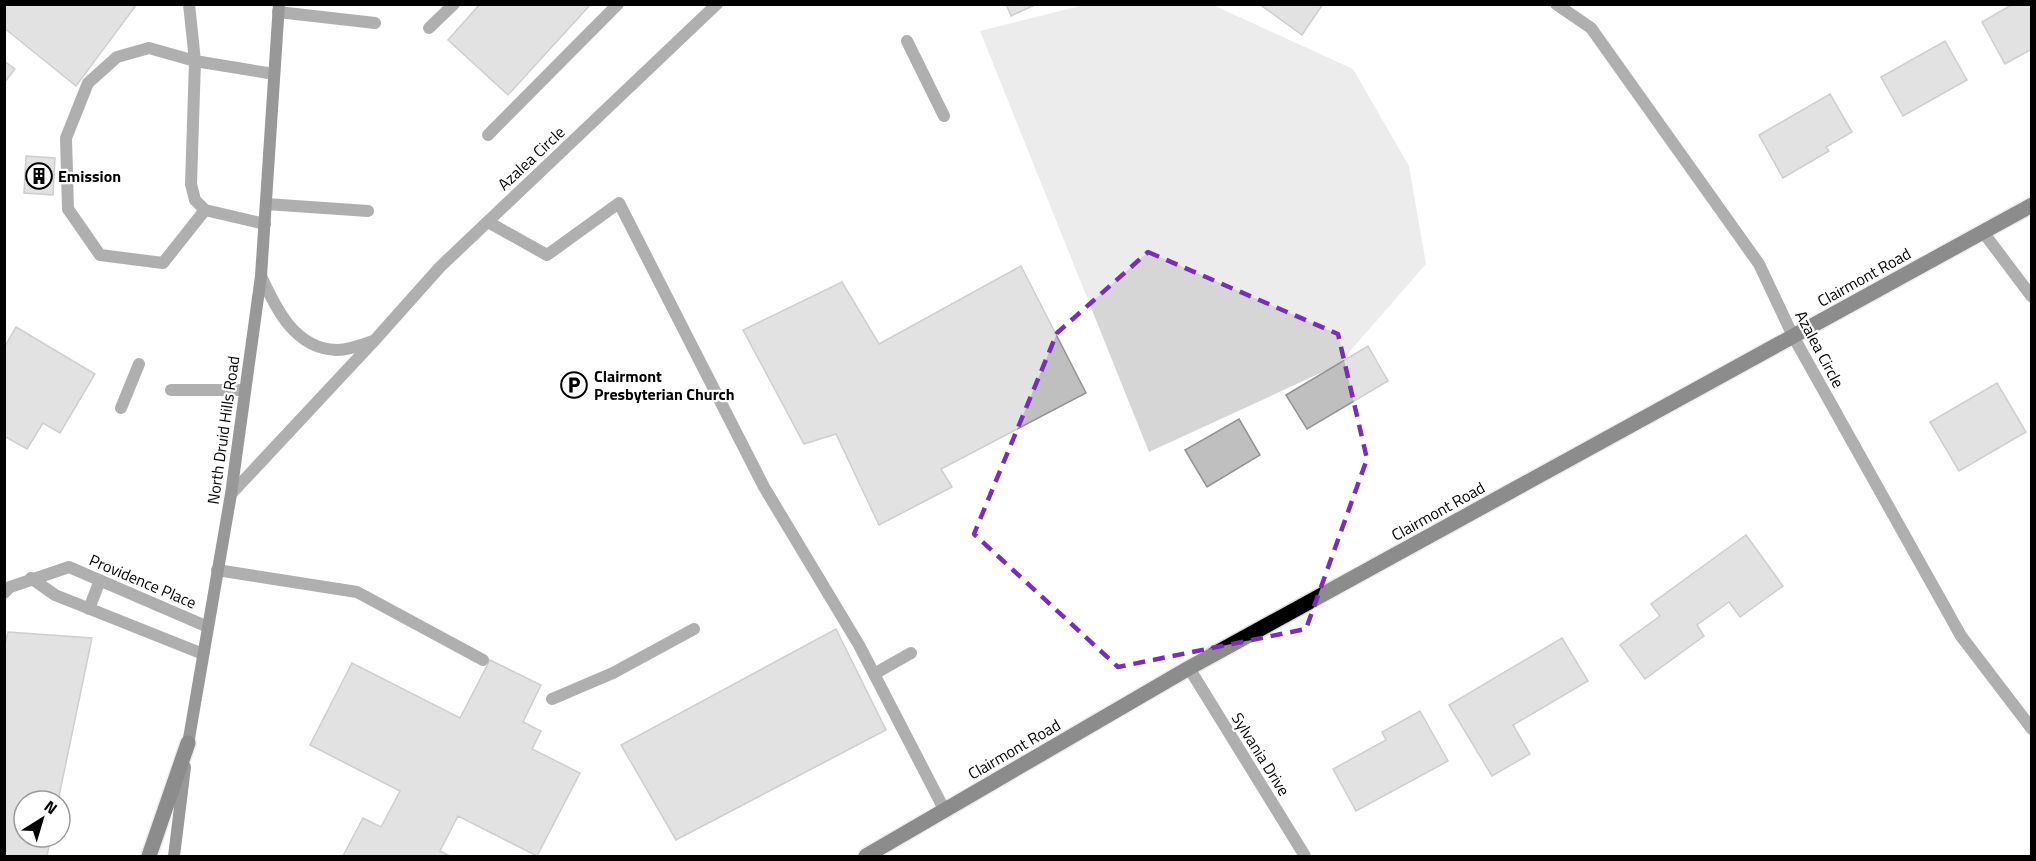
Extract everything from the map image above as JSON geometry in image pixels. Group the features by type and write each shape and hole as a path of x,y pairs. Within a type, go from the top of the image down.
{"main road":[{"name":"North Druid Hills Road","path":"174,856 188,743 231,494 261,276 279,8"},
{"name":"Clairmont Road","path":"866,856 1189,668 2031,205"},
{"path":"149,856 188,743"}],"street":[{"path":"189,4 195,61 191,184 195,200 205,210 265,224"},
{"path":"429,28 454,4"},
{"path":"488,135 618,4"},
{"name":"Azalea Circle","path":"231,494 440,267 717,4"},
{"name":"Azalea Circle","path":"1556,4 1591,28 1710,192 1759,264 1793,336 1961,636 2031,729"},
{"path":"279,8 375,23"},
{"path":"908,41 944,116"},
{"path":"205,210 163,263 100,255 68,208 66,138 88,83 117,57 149,48 195,61 274,74"},
{"path":"488,222 547,255 619,203 764,487 859,645 944,809"},
{"path":"266,204 368,211"},
{"path":"1983,232 2031,297"},
{"path":"261,276 274,307 297,333 311,344 337,350 374,341"},
{"path":"121,408 139,364"},
{"path":"171,390 245,390"},
{"name":"Providence Place","path":"4,593 10,587 69,567 208,627"},
{"path":"217,570 357,592 483,660"},
{"path":"31,579 55,595 203,654"},
{"path":"89,609 100,580"},
{"path":"552,699 613,673 694,629"},
{"path":"874,674 911,653"},
{"name":"Sylvania Drive","path":"1189,668 1305,856"}],"highlighted area":[{"path":"1148,252 1338,334 1367,459 1306,629 1118,667 974,534 1057,333"}],"shaded area":[{"path":"1084,5 1213,5 1353,69 1409,166 1426,264 1338,365 1149,452 980,31"}],"building":[{"path":"4,4 137,4 76,86 4,28"},
{"path":"480,4 591,4 508,95 448,40"},
{"path":"1006,4 1037,4 1011,16"},
{"path":"1259,4 1323,4 1302,35"},
{"path":"2013,4 2032,4 2032,49 2005,64 1982,22"},
{"path":"1945,41 1967,80 1903,116 1881,77"},
{"path":"4,61 15,69 4,83"},
{"path":"1830,94 1852,132 1826,147 1829,151 1783,178 1759,135"},
{"name":"Emission","path":"26,156 55,158 53,195 24,193"},
{"path":"1021,266 1086,393 941,469 952,487 879,525 836,434 804,444 743,330 842,282 879,344"},
{"path":"16,327 95,374 60,433 43,423 27,449 4,436 4,348"},
{"path":"1368,346 1388,381 1307,429 1286,395"},
{"path":"1997,383 2026,432 1959,471 1930,422"},
{"path":"1239,419 1260,455 1207,487 1185,450"},
{"path":"1746,535 1783,586 1740,617 1729,602 1697,625 1704,636 1645,679 1620,645 1660,616 1651,604"},
{"path":"836,629 886,730 676,840 621,745"},
{"path":"8,632 92,638 61,789 12,789 12,849 48,849 47,856 4,856 4,649"},
{"path":"1562,638 1588,681 1513,725 1530,754 1492,776 1449,705"},
{"path":"490,660 541,685 523,722 541,731 532,749 580,773 537,856 458,816 440,851 450,856 343,856 363,818 381,827 400,791 310,745 352,663 460,718"},
{"path":"1420,711 1448,761 1356,811 1333,769 1386,740 1382,732"}],"place":[{"name":"Emission","path":"39,176"},
{"name":"Clairmont Presbyterian Church","path":"574,385"}]}
